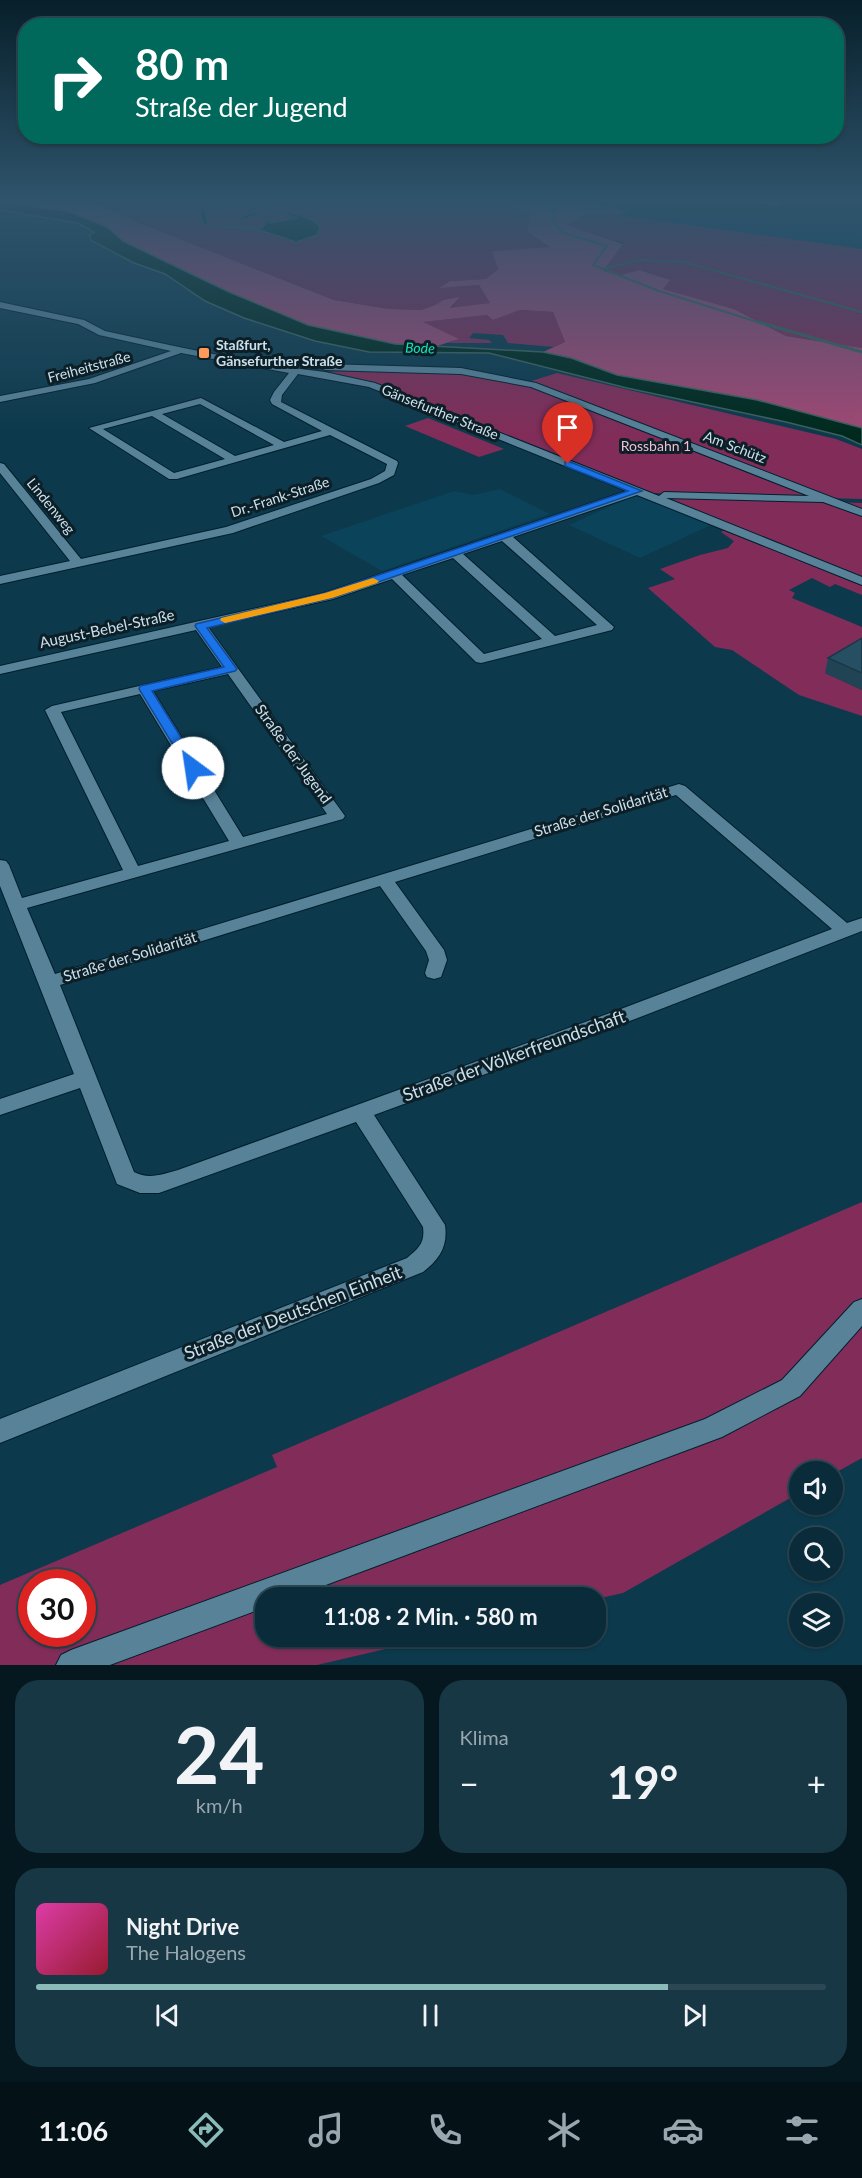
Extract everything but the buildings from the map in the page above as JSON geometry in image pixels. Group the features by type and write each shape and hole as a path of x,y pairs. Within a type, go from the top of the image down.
{"street":[{"name":"Gänsefurther Straße","path":"0,305 81,322 102,333 262,367 356,381 379,388 862,581"},
{"name":"Freiheitstraße","path":"0,399 85,384 123,374 181,350"},
{"name":"Am Schütz","path":"308,373 327,367 427,368 500,377 533,385 862,513"},
{"name":"Dr.-Frank-Straße","path":"0,580 229,530 384,477 393,468 393,463 280,406 275,400 277,394 296,371"},
{"path":"284,446 201,401 94,428 174,477 284,446 330,432"},
{"path":"153,413 235,460"},
{"name":"Lindenweg","path":"0,466 79,564"},
{"name":"August-Bebel-Straße","path":"0,670 328,596 637,491"},
{"path":"664,495 832,501"},
{"path":"394,574 482,659 607,627 504,536"},
{"path":"456,554 551,640"},
{"name":"Straße der Jugend","path":"16,905 337,816 200,626"},
{"path":"133,873 52,710 231,669"},
{"path":"144,689 239,843"},
{"name":"Straße der Solidarität","path":"49,982 679,789 853,927"},
{"name":"Straße der Solidarität","path":"0,865 49,982 125,1178 139,1186 156,1185 182,1177"},
{"path":"384,879 435,950 438,960 434,973"},
{"name":"Straße der Völkerfreundschaft","path":"182,1177 628,1014 853,927"},
{"path":"0,1107 85,1078"},
{"name":"Straße der Deutschen Einheit","path":"0,1431 415,1265 429,1254 436,1240 434,1225 360,1111"},
{"path":"71,1665 713,1428 791,1388 862,1309"}],"shaded area":[{"path":"201,279 280,279 334,300 389,309 421,310 443,300 460,297 450,308 490,303 479,285 439,288 450,281 486,279 666,279 670,280 663,289 734,309 786,336 862,348 862,428 757,400 617,375 543,352 565,342 553,312 520,310 493,320 487,315 423,322 459,339 437,346 395,344 308,325"},
{"path":"500,489 550,514 382,571 321,536 454,491 473,495"},
{"path":"635,495 711,525 640,558 569,525"}],"green space":[{"path":"280,279 486,279 450,281 441,287 479,285 491,303 450,309 459,298 443,300 421,310 389,309 334,300"},
{"path":"666,279 862,279 862,348 786,336 734,309 662,289 670,280"},
{"path":"520,310 553,312 565,342 554,347 508,343 503,335 473,333 469,338 489,340 492,343 448,343 458,339 421,322 487,315 493,320"},
{"name":"Rossbahn 1","path":"393,369 457,372 525,383 557,373 836,439 862,449 862,499 651,493 383,386 322,372"},
{"path":"428,418 504,449 479,457 405,426"},
{"path":"666,496 862,503 862,576 664,498"},
{"path":"724,530 862,586 862,595 835,584 830,587 812,578 789,590 795,593 792,598 862,627 862,641 825,673 862,690 862,716 799,695 732,650 715,647 648,588 675,579 660,569 728,548 734,541 721,532"},
{"path":"862,1202 862,1458 843,1468 843,1461 789,1461 789,1499 623,1593 606,1597 606,1587 255,1587 255,1647 394,1647 317,1665 0,1665 0,1585 18,1577 18,1647 96,1647 96,1569 38,1569 277,1467 272,1455"}],"water":[{"name":"Bode","path":"172,279 201,279 308,325 395,344 543,352 571,358 617,375 757,400 862,428 862,445 842,436 786,422 627,388 489,353 369,352 315,341 244,318 205,301"}],"waterway":[{"path":"628,279 659,291 764,324"},
{"path":"743,279 862,312"},
{"path":"758,322 862,352"}],"slow traffic":[{"path":"225,620 328,596 373,581"}],"place":[{"name":"Staßfurt, Gänsefurther Straße","path":"204,353"}],"route":[{"path":"193,768 144,689 231,669 200,626 328,596 637,491 568,464"}]}
